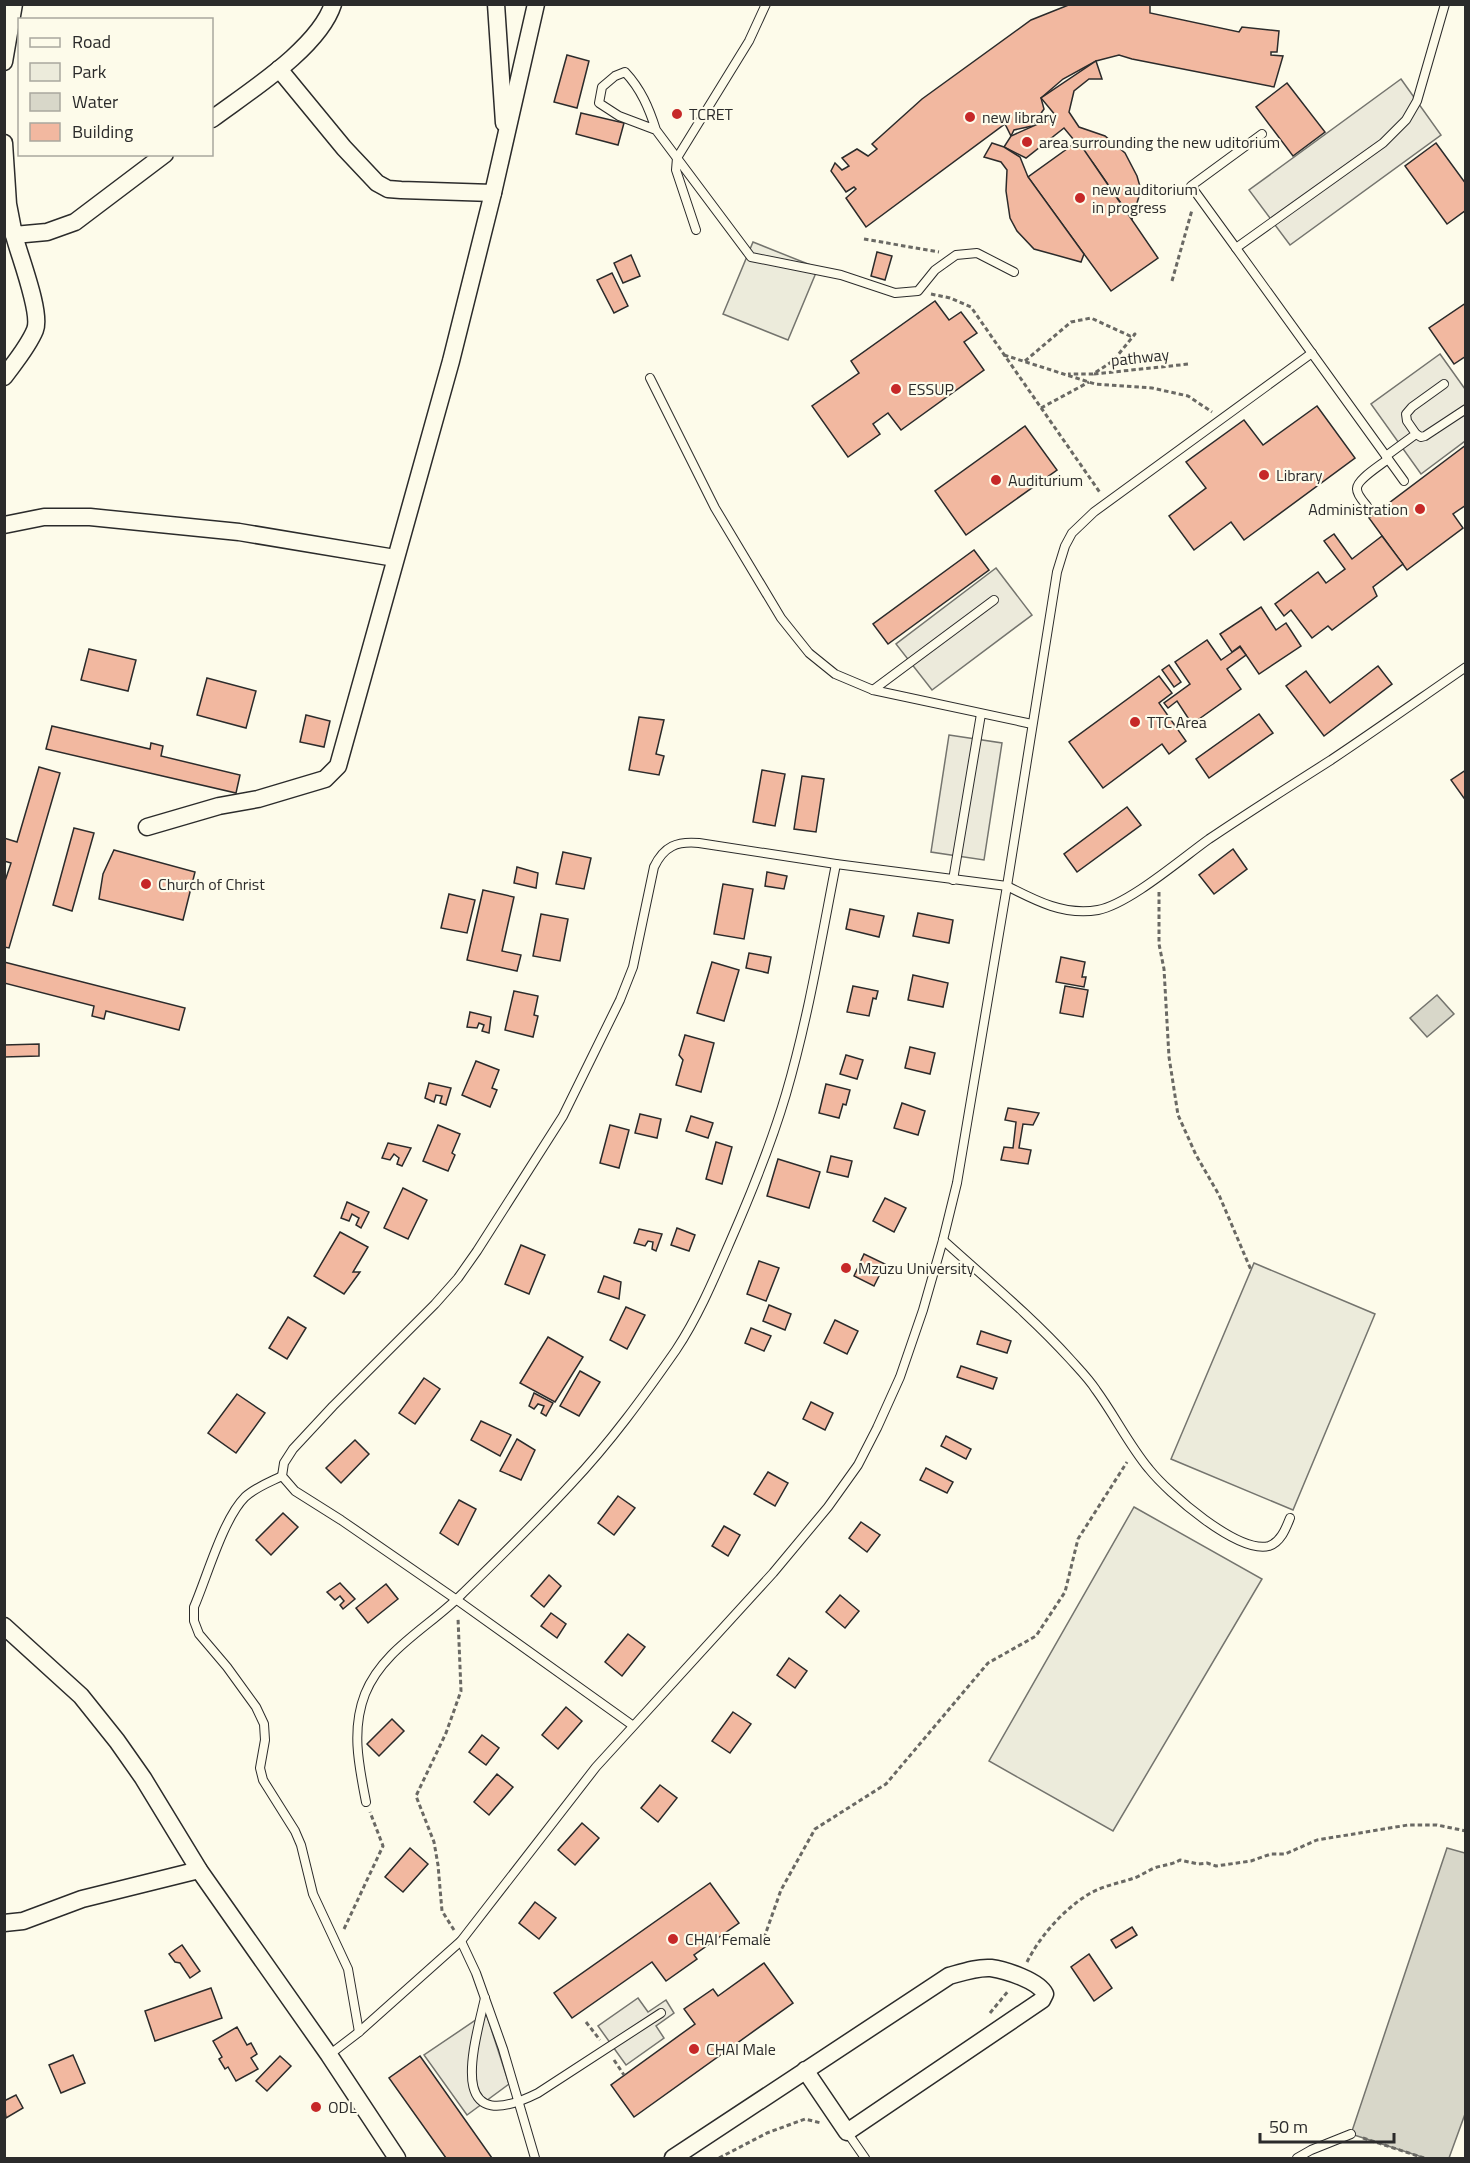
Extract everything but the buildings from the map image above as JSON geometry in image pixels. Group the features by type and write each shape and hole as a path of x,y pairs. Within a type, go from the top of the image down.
{"street":[{"path":"4,62 14,4"},
{"path":"213,118 279,69 315,35 329,15 333,4"},
{"path":"496,4 505,145"},
{"path":"147,827 219,806 258,799 325,779 338,766 451,361 494,193 536,4"},
{"path":"279,69 344,148 377,183 388,189 494,193"},
{"path":"4,143 8,204 14,235 35,302 37,327 4,376"},
{"path":"14,235 47,232 75,222 162,156"},
{"path":"4,525 44,518 90,517 239,532 395,558"},
{"path":"4,1626 81,1696 117,1741 143,1778 199,1870 329,2055 396,2158"},
{"path":"4,1923 23,1921 82,1899 199,1870"},
{"path":"673,2158 805,2070 949,1976 968,1970 992,1968 1035,1982 1043,1988 1045,1994 1042,2000 847,2132 805,2070"}],"lane":[{"path":"696,230 676,170 677,158 749,41 766,4"},
{"path":"1236,248 1383,143 1406,120 1417,101 1445,4"},
{"path":"656,130 618,116 599,103 602,87 624,72 635,83 649,108 656,130 751,257 841,275 895,293 918,291 935,270 956,255 977,253 1014,272"},
{"path":"1262,134 1191,186 1404,481"},
{"path":"329,2055 461,1941 552,1822 632,1725 774,1573 828,1507 858,1465 900,1377 923,1310 957,1184 1057,572 1065,546 1081,523 1107,502 1312,353"},
{"path":"650,378 715,508 781,618 809,653 835,674 873,690 1032,724"},
{"path":"1444,384 1406,414 1407,421 1416,434 1421,437 1425,436 1466,409"},
{"path":"1367,506 1357,492 1356,486 1416,434"},
{"path":"873,690 994,600"},
{"path":"632,1725 457,1600 295,1491 282,1476 284,1463 294,1449 458,1278 562,1116 620,1000 633,967 654,867 660,855 684,842 1007,886 1064,910 1099,910 1127,898 1225,828 1466,667"},
{"path":"953,880 981,714"},
{"path":"366,1802 357,1755 357,1724 365,1693 385,1662 422,1627 457,1600 573,1482 627,1417 677,1348 711,1286 752,1191 786,1095 808,1005 836,864"},
{"path":"943,1240 1068,1357 1096,1389 1151,1472 1179,1500 1225,1533 1255,1546 1270,1545 1283,1535 1290,1518"},
{"path":"282,1476 258,1487 245,1497 234,1513 194,1607 194,1621 199,1634 256,1707 264,1724 266,1740 260,1768 263,1780 295,1831 301,1845 313,1894 348,1969 358,2032"},
{"path":"461,1941 485,1998 520,2102 535,2158"},
{"path":"485,1998 472,2055 473,2089 479,2100 497,2108 520,2102 538,2093 661,2013"},
{"path":"847,2132 865,2158"},
{"path":"1297,2158 1352,2134"}],"path":[{"path":"1172,281 1197,194"},
{"path":"864,239 956,255"},
{"path":"918,291 950,298 971,307 1107,502"},
{"name":"pathway","path":"1025,362 1071,322 1091,318 1130,336 1136,334 1113,361 1092,374"},
{"path":"1004,355 1095,384 1152,388 1188,396 1221,418"},
{"name":"pathway","path":"1064,374 1092,374 1189,364"},
{"path":"1041,408 1089,382"},
{"path":"1159,875 1159,944 1164,969 1169,1057 1178,1115 1196,1155 1219,1195 1251,1270"},
{"path":"764,1938 781,1890 814,1829 886,1784 988,1663 1036,1636 1065,1592 1078,1539 1135,1451"},
{"path":"457,1600 461,1691 446,1733 416,1796 434,1842 442,1911 461,1941"},
{"path":"337,1944 383,1846 366,1802"},
{"path":"1025,1967 1035,1947 1053,1924 1088,1895 1113,1883 1136,1877 1155,1868 1174,1864 1180,1860 1216,1866 1251,1861 1271,1854 1285,1854 1317,1840 1408,1825 1437,1825 1466,1832"},
{"path":"988,2015 1013,1985"},
{"path":"586,2022 624,2075"},
{"path":"719,2158 766,2133 805,2119 847,2132"},
{"path":"1352,2134 1424,2158"}],"green space":[{"path":"753,242 818,268 788,340 723,314"},
{"path":"1254,1263 1375,1314 1293,1510 1171,1459"},
{"path":"1134,1507 1262,1579 1113,1831 989,1761"}],"shaded area":[{"path":"1401,79 1441,135 1290,245 1249,190"},
{"path":"1440,354 1465,389 1465,441 1421,474 1371,404"},
{"path":"996,568 1032,615 932,690 896,644"},
{"path":"949,735 1002,743 984,860 931,852"},
{"path":"638,1998 648,2012 666,2000 674,2013 656,2026 664,2038 626,2065 598,2026"},
{"path":"486,2013 509,2084 467,2115 424,2055"}],"water":[{"path":"1437,995 1454,1014 1427,1037 1410,1018"},
{"path":"1447,1848 1465,1853 1465,2114 1449,2158 1425,2158 1351,2134"}],"place":[{"name":"TCRET","path":"677,114"},
{"name":"new library","path":"970,117"},
{"name":"area surrounding the new uditorium","path":"1027,142"},
{"name":"new auditorium in progress","path":"1080,198"},
{"name":"ESSUP","path":"896,389"},
{"name":"Library","path":"1264,475"},
{"name":"Auditurium","path":"996,480"},
{"name":"Administration","path":"1420,509"},
{"name":"TTC Area","path":"1135,722"},
{"name":"Church of Christ","path":"146,884"},
{"name":"Mzuzu University","path":"846,1268"},
{"name":"CHAI Female","path":"673,1939"},
{"name":"CHAI Male","path":"694,2049"},
{"name":"ODL","path":"316,2107"}]}
